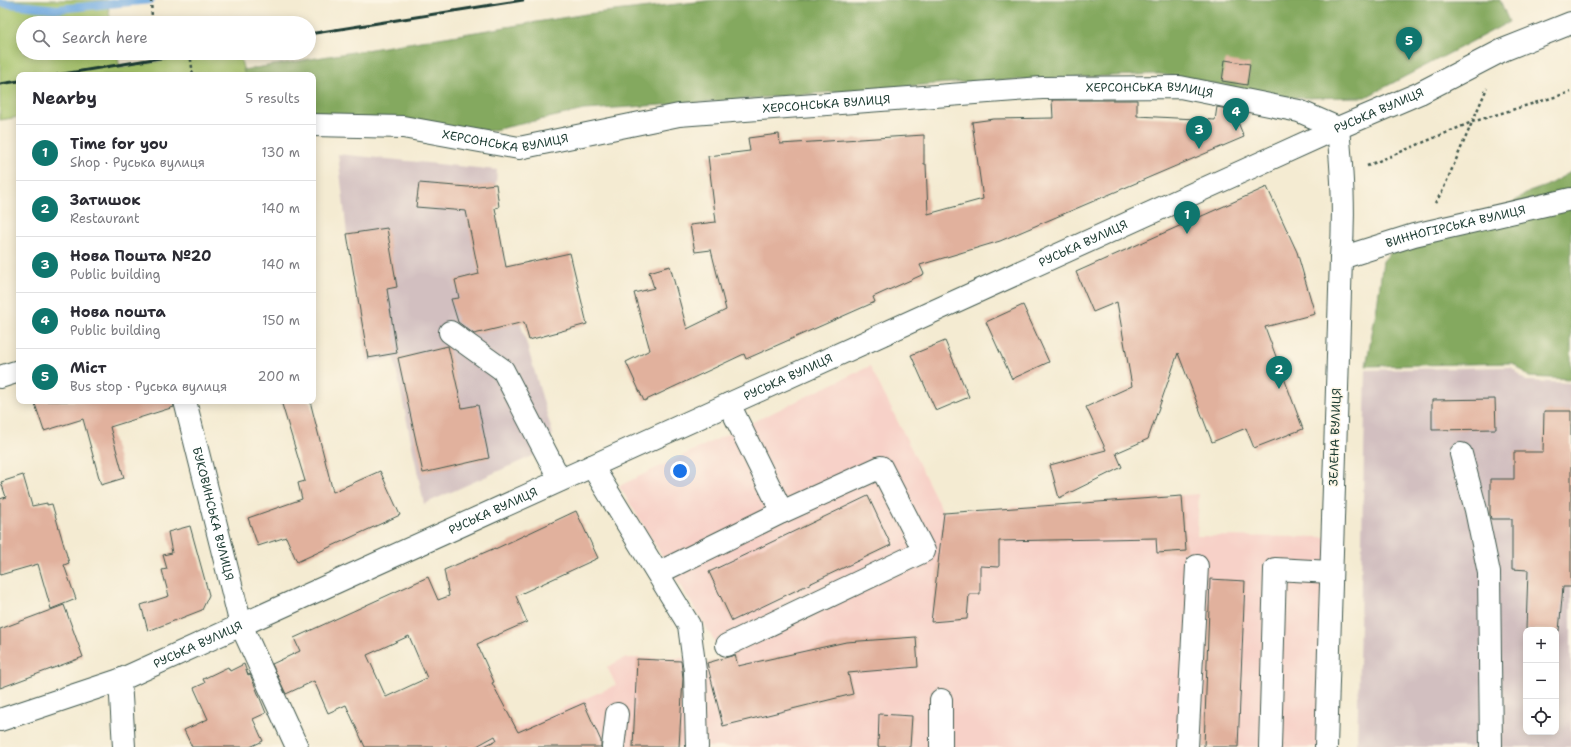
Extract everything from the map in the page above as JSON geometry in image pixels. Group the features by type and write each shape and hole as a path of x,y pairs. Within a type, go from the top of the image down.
{"street":[{"name":"РУСЬКА ВУЛИЦЯ","path":"0,720 120,680 1338,128 1420,93 1502,50 1571,23"},
{"name":"ХЕРСОНСЬКА ВУЛИЦЯ","path":"316,125 403,127 519,148 679,115 1042,88 1180,87 1299,111 1338,128"},
{"name":"ЗЕЛЕНА ВУЛИЦЯ","path":"1326,747 1343,231 1343,176 1338,128"},
{"name":"ВИННОГІРСЬКА ВУЛИЦЯ","path":"1341,258 1414,236 1571,199"},
{"path":"450,332 503,370 560,480"},
{"path":"0,377 16,372"},
{"name":"БУКОВИНСЬКА ВУЛИЦЯ","path":"186,404 241,625 297,747"},
{"path":"729,404 782,512"},
{"path":"1461,454 1476,510 1489,573 1491,747"},
{"path":"592,466 690,625 694,671 697,747"},
{"path":"658,573 782,512 881,467 924,551 727,645"},
{"path":"1187,747 1197,566"},
{"path":"1270,747 1275,569 1331,572"},
{"path":"120,680 124,747"},
{"path":"941,700 941,747"},
{"path":"613,747 618,714"}],"path":[{"path":"151,0 152,16"},
{"path":"1442,192 1502,50"},
{"path":"191,60 192,72"},
{"path":"1343,176 1472,122 1571,92"}],"shaded area":[{"path":"338,154 497,170 496,184 499,207 495,208 505,261 518,314 553,435 532,443 537,454 424,504 394,358 368,363 347,234"},
{"path":"870,366 943,512 1199,494 1197,536 1329,537 1320,747 474,747 616,685 607,667 624,658 682,658 706,663 725,658 619,486"},
{"path":"1511,367 1526,381 1571,383 1571,747 1357,747 1366,370"}],"green space":[{"path":"0,0 107,0 110,16 16,16 16,60 118,60 120,68 165,60 241,60 244,72 16,72 16,117 0,120"},
{"path":"715,0 1500,0 1509,22 1366,97 1294,98 1159,74 949,83 709,102 584,110 489,131 316,120 316,72 244,72 243,70 304,60 316,60 316,58 586,14"},
{"path":"1571,172 1571,379 1529,377 1513,363 1366,366 1377,306 1383,261 1401,241 1509,205 1529,192 1546,186"}],"building":[{"path":"1225,60 1250,64 1247,85 1222,81"},
{"path":"1052,100 1137,100 1137,116 1215,120 1217,107 1233,110 1244,137 1000,241 920,265 924,274 873,297 875,302 746,359 744,354 644,401 626,362 650,350 634,293 654,288 649,272 670,266 687,329 726,310 711,250 695,252 690,225 716,222 708,156 750,151 748,138 779,134 780,144 924,135 924,164 926,164 928,214 983,199 972,122 994,119 1053,118"},
{"path":"419,183 468,187 496,184 499,207 495,208 506,267 570,253 587,324 529,340 524,322 474,334 458,322 451,299 459,298 455,280 479,274 466,211 416,207"},
{"path":"1267,187 1297,252 1315,314 1265,327 1303,429 1254,448 1246,428 1212,442 1178,353 1148,439 1116,453 1122,467 1059,498 1050,465 1106,450 1086,407 1132,386 1117,302 1093,312 1076,272"},
{"path":"387,228 397,287 387,289 397,353 368,358 347,234"},
{"path":"1023,305 1049,362 1012,379 986,322"},
{"path":"945,341 969,397 936,411 911,355"},
{"path":"448,346 462,408 478,405 489,458 423,473 398,358"},
{"path":"1495,399 1496,429 1432,430 1432,400"},
{"path":"35,404 174,404 174,407 110,427 124,478 101,485 83,419 44,431"},
{"path":"282,404 311,404 333,492 380,471 400,515 297,562 286,537 258,546 248,518 302,499 298,483 305,481"},
{"path":"1544,411 1571,411 1571,587 1563,587 1559,631 1559,627 1526,627 1528,570 1512,569 1512,519 1491,519 1490,514 1490,479 1514,479 1514,452 1543,452"},
{"path":"23,475 32,506 47,503 47,505 52,504 69,563 64,565 76,599 51,609 38,564 0,575 0,499 6,497 1,482"},
{"path":"868,496 891,545 732,621 709,572"},
{"path":"1182,496 1186,551 1157,553 1156,538 999,541 999,567 980,566 980,594 969,594 967,619 931,622 944,513"},
{"path":"576,511 598,558 516,596 527,622 477,644 494,682 492,683 518,732 584,703 601,741 601,747 482,747 497,740 495,736 475,747 365,747 346,705 328,713 314,681 286,694 272,664 300,651 294,638 428,577 438,600 449,596 444,570 495,549","holes":["409,636 427,678 386,697 367,655"]},
{"path":"190,526 209,595 202,610 148,631 141,605 169,596 162,570 167,569 163,555 172,553 168,532"},
{"path":"1210,579 1245,581 1238,747 1204,747"},
{"path":"64,605 83,657 0,688 0,629"},
{"path":"916,637 918,667 848,673 853,694 723,726 707,663 735,655 738,666 846,642"},
{"path":"637,659 681,661 683,678 679,747 633,747"},
{"path":"244,664 248,675 250,674 266,713 253,719 263,741 250,747 192,747 184,730 208,719 194,688 205,683 203,679 228,667 230,671"},
{"path":"879,714 912,716 910,747 878,747"}],"waterway":[{"path":"0,3 58,9 151,0"}],"railway":[{"path":"316,33 523,0"},
{"path":"75,72 148,60"},
{"path":"0,84 16,81"}],"place":[{"name":"Міст","path":"1409,60"},
{"name":"Нова пошта","path":"1236,131"},
{"name":"Нова Пошта №20","path":"1199,149"},
{"name":"Time for you","path":"1187,234"},
{"name":"Затишок","path":"1279,389"}]}
